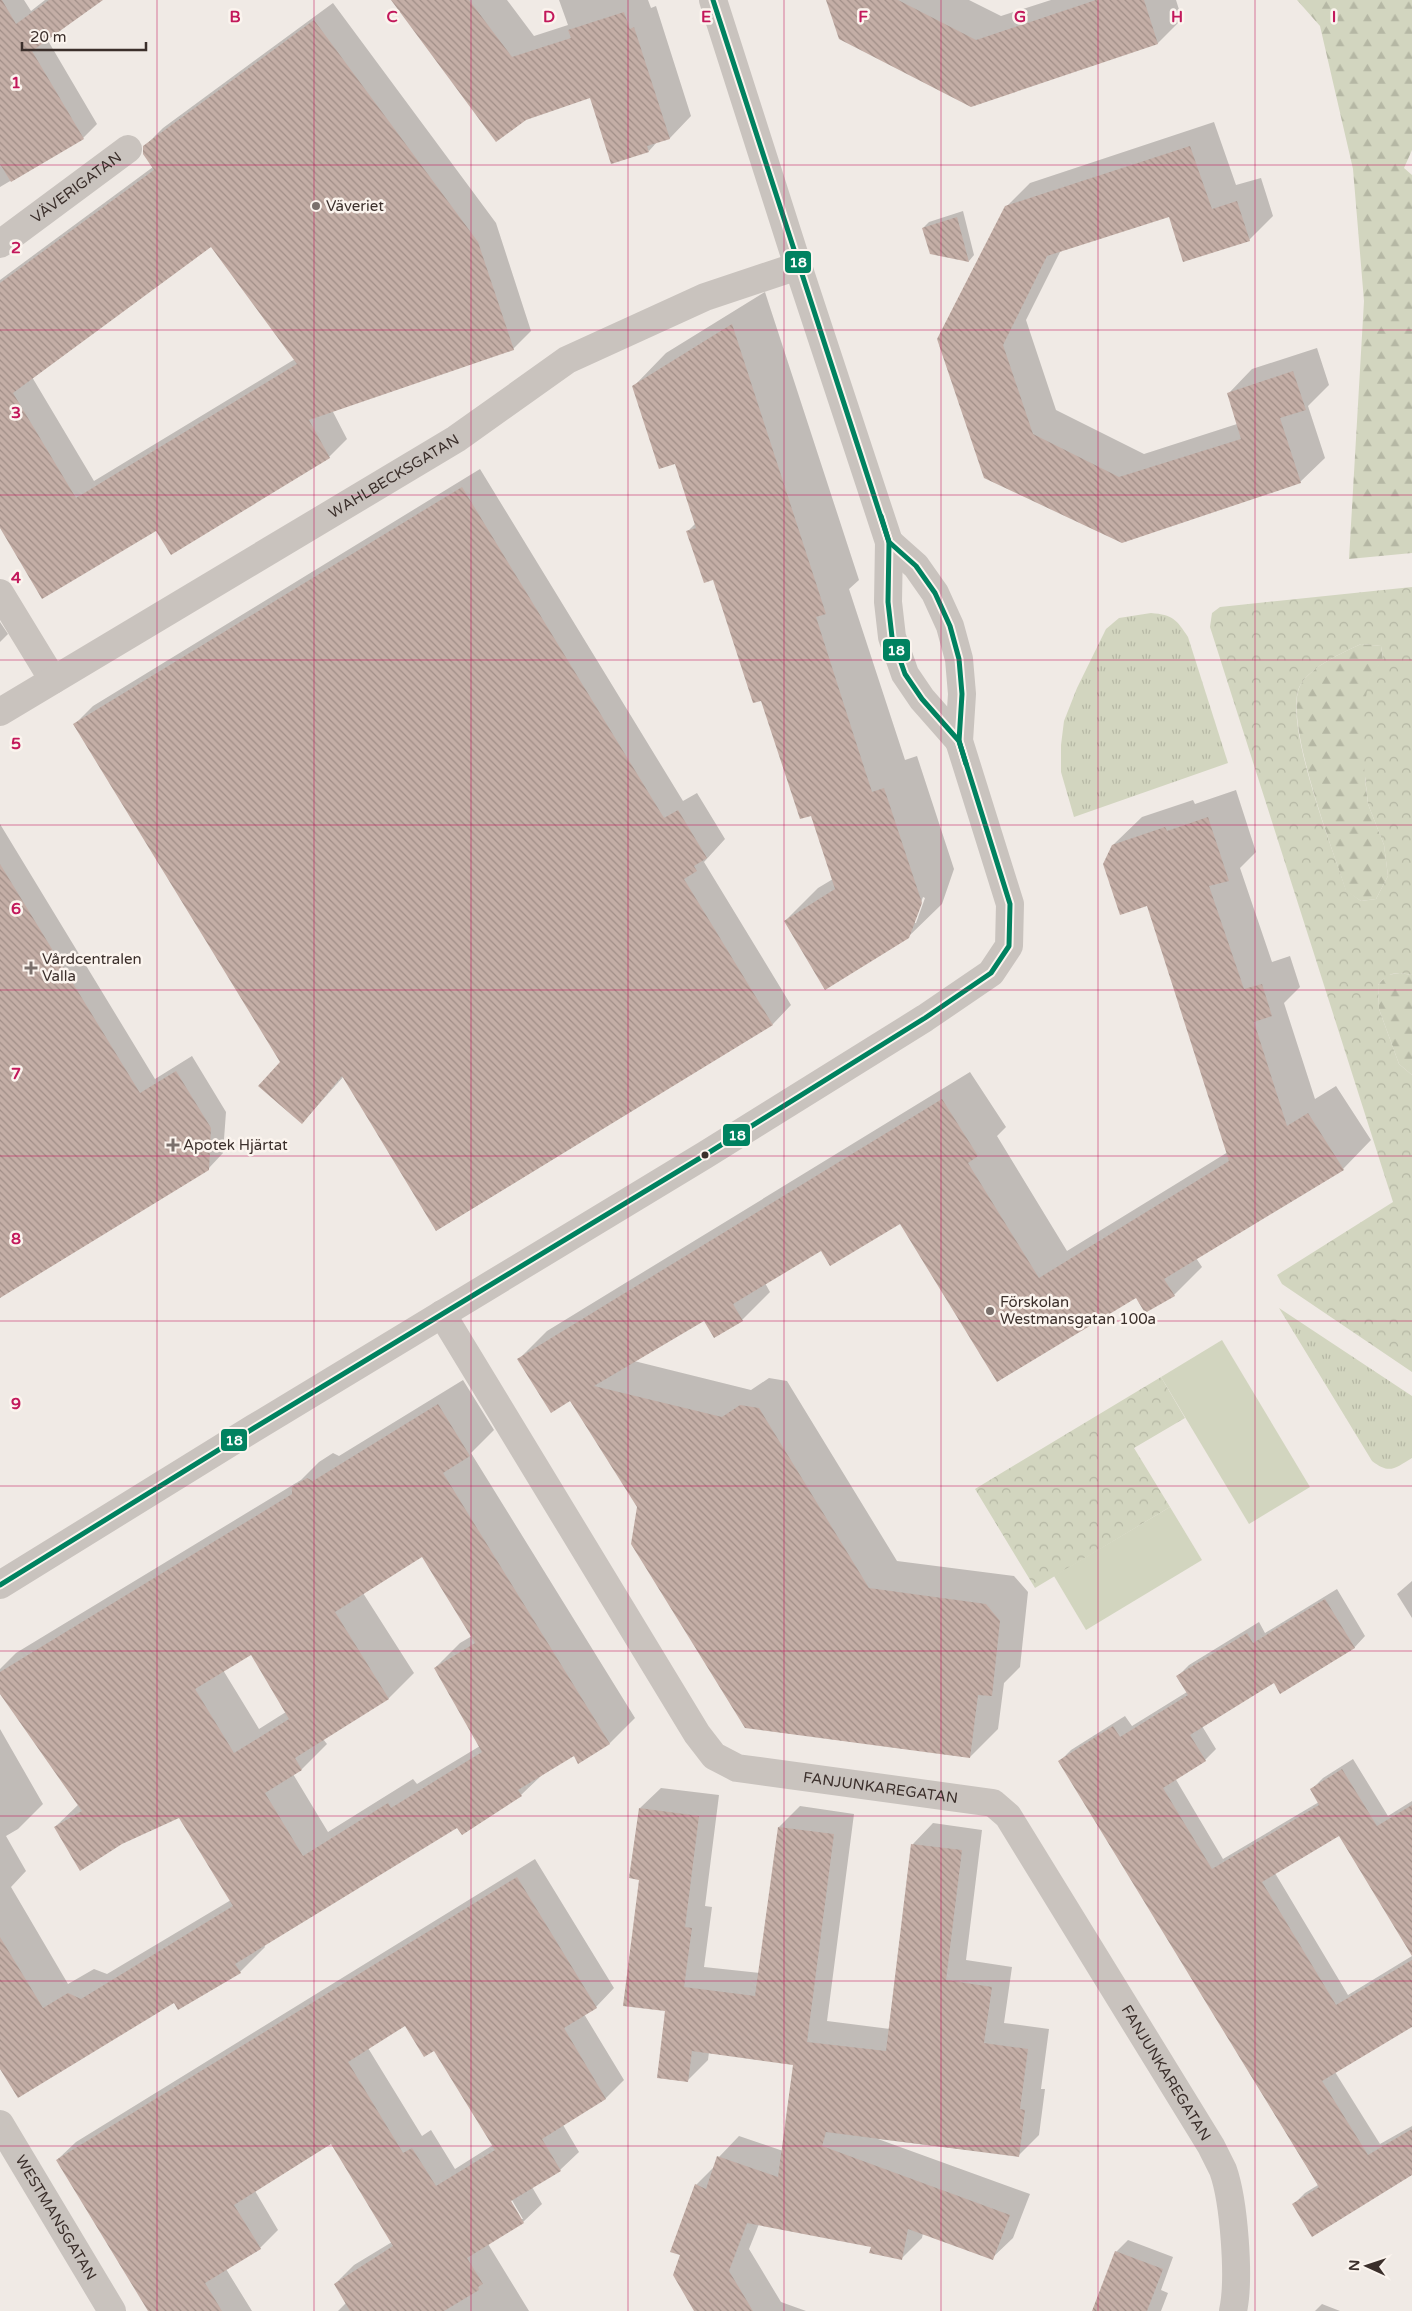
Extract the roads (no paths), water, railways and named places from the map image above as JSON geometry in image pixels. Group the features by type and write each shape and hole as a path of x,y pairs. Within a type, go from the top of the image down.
{"street":[{"path":"713,0 889,542 888,602 892,637 904,674 922,699 959,741"},
{"name":"VÄVERIGATAN","path":"0,244 128,149"},
{"name":"WAHLBECKSGATAN","path":"0,712 456,439 567,360 705,296 798,266"},
{"path":"0,1585 705,1155 925,1018 991,973 1009,946 1010,904 959,741 962,694 959,659 950,626 935,593 916,566 889,542"},
{"path":"0,593 53,680"},
{"name":"FANJUNKAREGATAN","path":"442,1314 697,1734 714,1756 737,1768 992,1803 1008,1816 1211,2146 1223,2171 1229,2197 1236,2266 1233,2311"},
{"name":"WESTMANSGATAN","path":"0,2124 112,2311"}],"place":[{"name":"Väveriet","path":"316,206"},
{"name":"Vårdcentralen Valla","path":"31,968"},
{"name":"Apotek Hjärtat","path":"173,1145"},
{"name":"Förskolan Westmansgatan 100a","path":"990,1311"}]}
